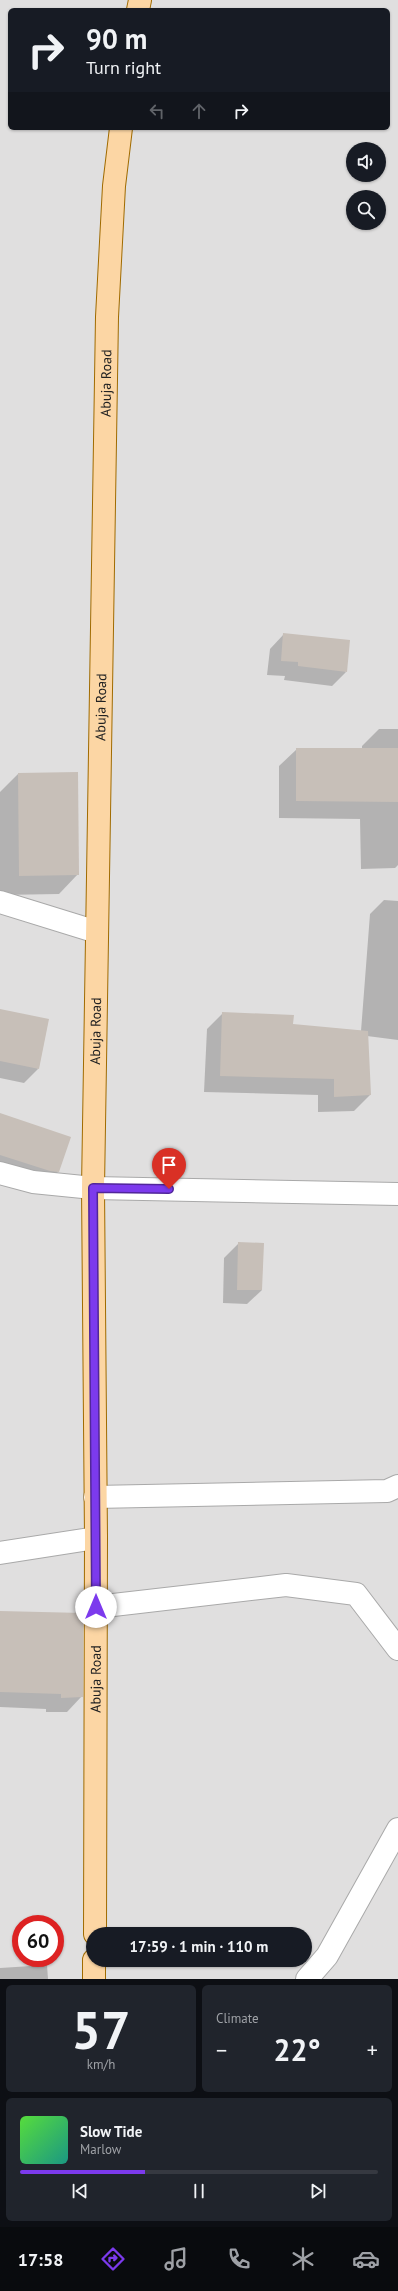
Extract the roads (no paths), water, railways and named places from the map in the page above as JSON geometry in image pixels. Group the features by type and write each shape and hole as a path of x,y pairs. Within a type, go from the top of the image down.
{"main road":[{"name":"Abuja Road","path":"95,1927 96,1538 93,1188 107,316 114,186 121,130"},
{"path":"94,1967 94,1979"}],"street":[{"path":"0,902 97,932"},
{"path":"0,1173 33,1182 93,1188 398,1194"},
{"path":"95,1497 387,1491 398,1486"},
{"path":"0,1553 96,1538"},
{"path":"96,1607 286,1585 356,1594 398,1649"},
{"path":"307,1979 327,1956 398,1829"}]}
